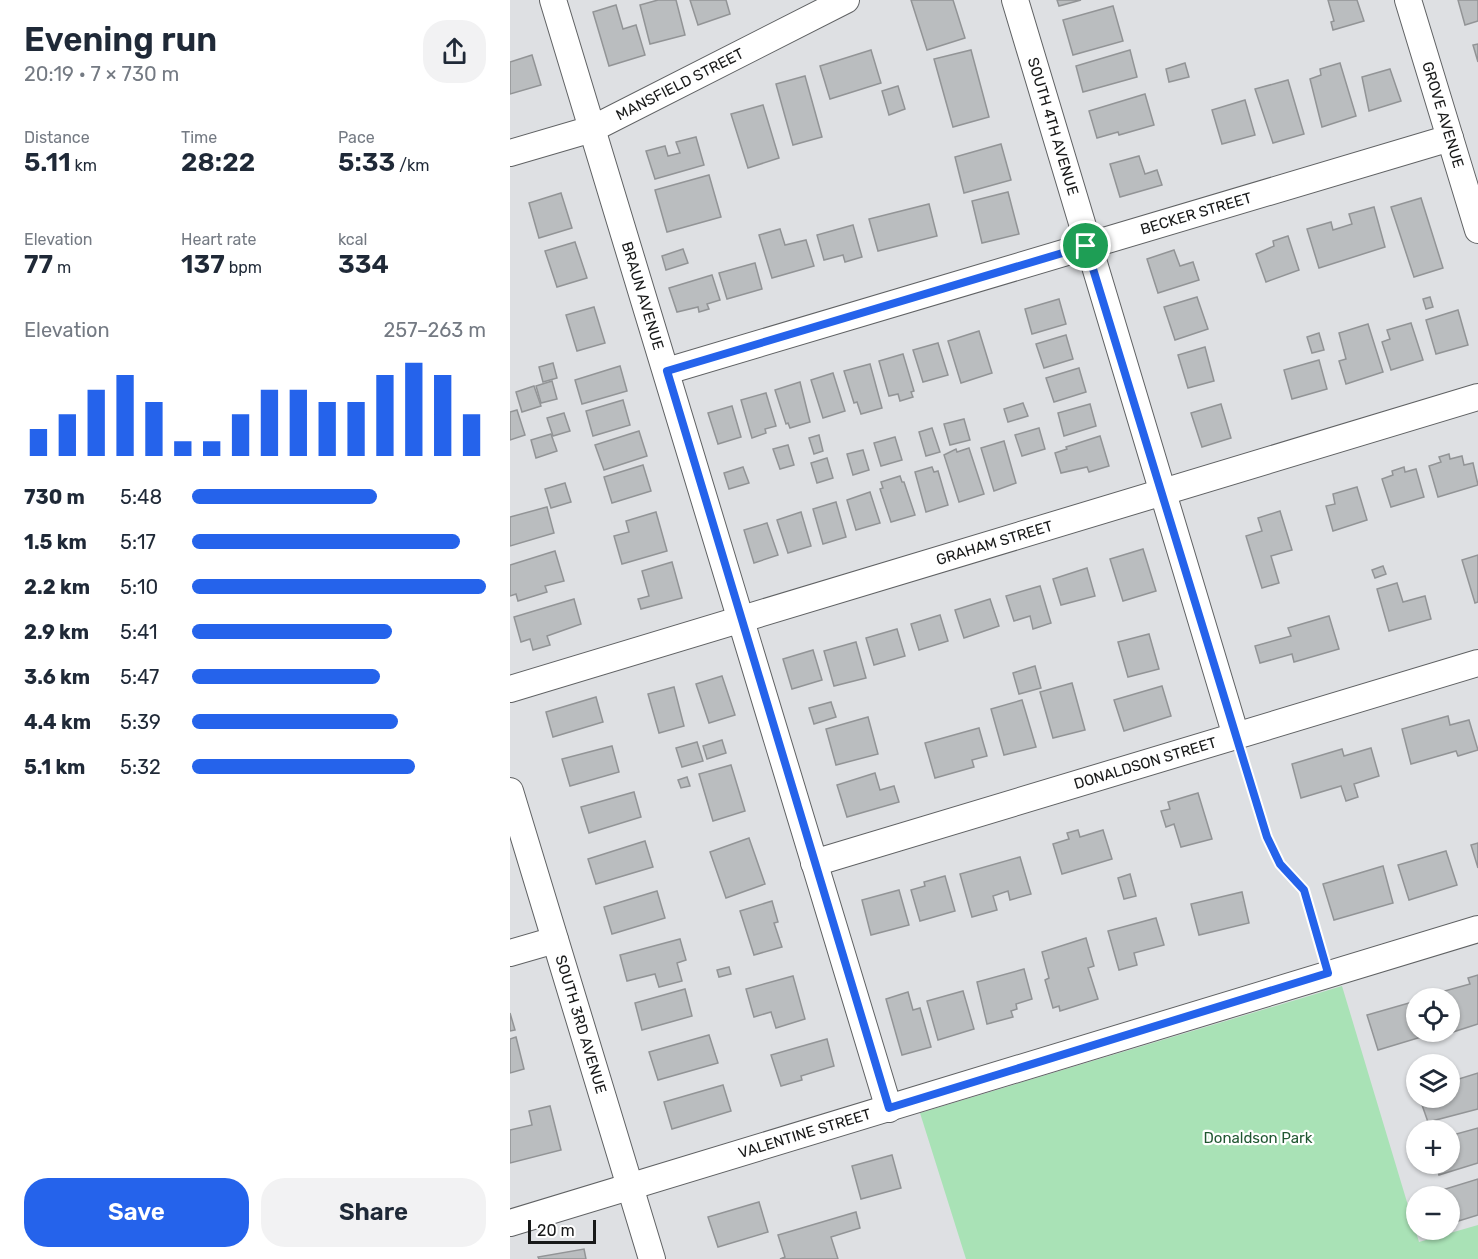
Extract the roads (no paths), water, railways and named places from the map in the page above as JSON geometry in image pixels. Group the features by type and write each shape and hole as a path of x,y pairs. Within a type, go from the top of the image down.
{"street":[{"name":"BRAUN AVENUE","path":"553,0 889,1108"},
{"name":"MANSFIELD STREET","path":"510,153 592,129 846,0"},
{"name":"SOUTH 4TH AVENUE","path":"1015,0 1086,246 1236,736"},
{"name":"GROVE AVENUE","path":"1408,0 1478,230"},
{"name":"BECKER STREET","path":"667,371 1450,138"},
{"name":"GRAHAM STREET","path":"510,688 1478,397"},
{"name":"DONALDSON STREET","path":"814,863 1478,663"},
{"name":"SOUTH 3RD AVENUE","path":"510,791 652,1259"},
{"name":"VALENTINE STREET","path":"510,1223 1478,929"},
{"path":"510,953 555,940"}],"park label":[{"name":"Donaldson Park","path":"1258,1138"}]}
